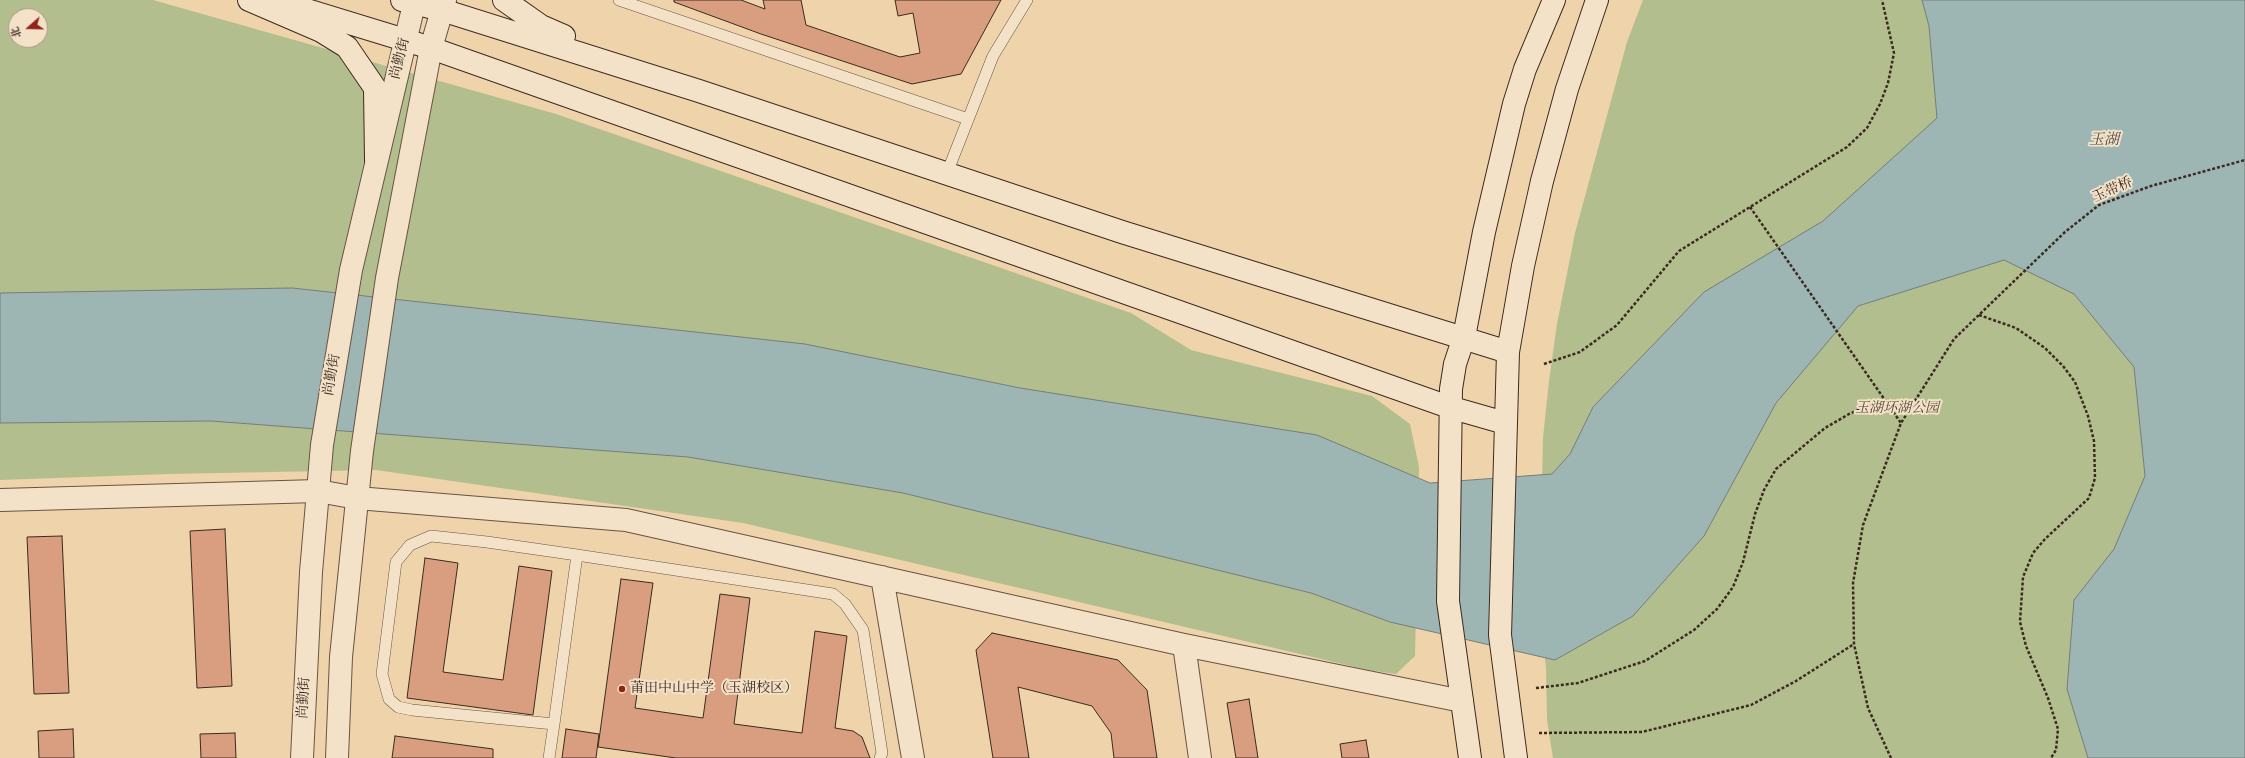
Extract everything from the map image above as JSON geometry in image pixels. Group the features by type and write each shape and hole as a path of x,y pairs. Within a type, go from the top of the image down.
{"main road":[{"path":"249,0 321,31 347,47 375,88 376,159"},
{"path":"274,0 431,48 1449,407 1505,423"},
{"path":"504,0 541,26 699,91"},
{"path":"1470,758 1448,601 1449,407 1455,364 1464,337 1472,285 1514,104 1526,69 1554,0"},
{"path":"1516,758 1500,635 1508,352 1523,266 1546,166 1567,89 1597,0"},
{"path":"410,1 444,5 1122,232 1464,337 1508,352"},
{"name":"尚勤街","path":"302,758 311,572 322,445 351,270 376,159 406,40 410,1"},
{"name":"尚勤街","path":"337,758 341,658 362,451 387,278 431,48 444,5"},
{"path":"0,500 318,491 357,498 626,520 1184,645 1462,701"},
{"path":"882,577 913,758"},
{"path":"1184,645 1200,758"}],"lane":[{"path":"619,0 968,119"},
{"path":"947,173 993,56 1027,0"},
{"path":"554,724 412,710 398,707 390,699 382,674 396,562 410,545 431,536 577,555 833,594 845,604 863,630 882,753 880,758"},
{"path":"549,758 577,555"}],"path":[{"path":"1544,364 1580,352 1617,325 1679,251 1848,147 1866,128 1880,104 1888,83 1894,53 1882,0"},
{"name":"玉带桥","path":"1891,758 1868,708 1854,644 1853,583 1863,525 1901,423 1954,339 2065,232 2099,205 2150,186 2245,160"},
{"path":"1750,207 1901,423"},
{"path":"1979,315 2016,328 2045,348 2063,366 2075,382 2088,416 2094,441 2095,478 2089,498 2045,539 2033,553 2023,577 2020,622 2026,646 2048,698 2058,730 2056,750 2051,758"},
{"path":"1536,688 1578,683 1645,661 1694,630 1717,609 1733,587 1743,562 1755,514 1764,490 1776,469 1825,428 1849,414 1884,399"},
{"path":"1539,733 1642,732 1751,704 1796,681 1854,644"}],"green space":[{"path":"0,0 153,0 556,114 1131,313 1191,350 1372,396 1410,424 1419,467 1415,656 1396,674 1368,670 743,523 376,470 168,474 0,480"},
{"name":"玉湖环湖公园","path":"1643,0 2245,0 2245,758 1553,758 1547,720 1546,667 1539,609 1543,438 1549,381 1557,324 1575,233 1627,42"}],"water":[{"name":"玉湖","path":"1922,0 2245,0 2245,758 2088,758 2067,689 2074,600 2114,549 2145,476 2134,367 2074,294 2004,260 1858,306 1776,403 1704,536 1633,616 1555,660 1390,622 1311,593 903,493 688,457 211,421 0,423 0,293 292,288 805,344 1020,388 1317,435 1430,483 1552,474 1570,454 1593,407 1704,292 1823,221 1937,118 1929,26"}],"building":[{"path":"674,0 741,0 765,9 763,0 801,0 806,25 900,57 920,53 913,13 898,16 895,0 1001,0 961,74 912,84 761,34 674,2"},
{"path":"225,529 232,686 197,688 190,531"},
{"path":"62,536 69,693 34,694 27,537"},
{"path":"425,558 458,563 443,672 503,680 519,566 552,571 533,715 407,698"},
{"path":"621,579 653,583 635,708 703,718 720,594 750,598 734,724 802,733 815,631 847,636 835,728 853,731 862,737 870,758 676,758 598,747"},
{"path":"992,633 1118,660 1147,690 1157,758 1114,758 1111,733 1092,706 1018,687 1029,758 993,758 976,650"},
{"path":"1249,699 1258,758 1236,758 1227,703"},
{"path":"73,729 74,758 39,758 38,731"},
{"path":"566,729 599,734 596,758 562,758"},
{"path":"235,733 236,758 201,758 200,734"},
{"path":"395,736 493,749 493,758 392,758"},
{"path":"1366,740 1369,758 1342,758 1340,744"}],"place":[{"name":"莆田中山中学（玉湖校区）","path":"622,689"}]}
